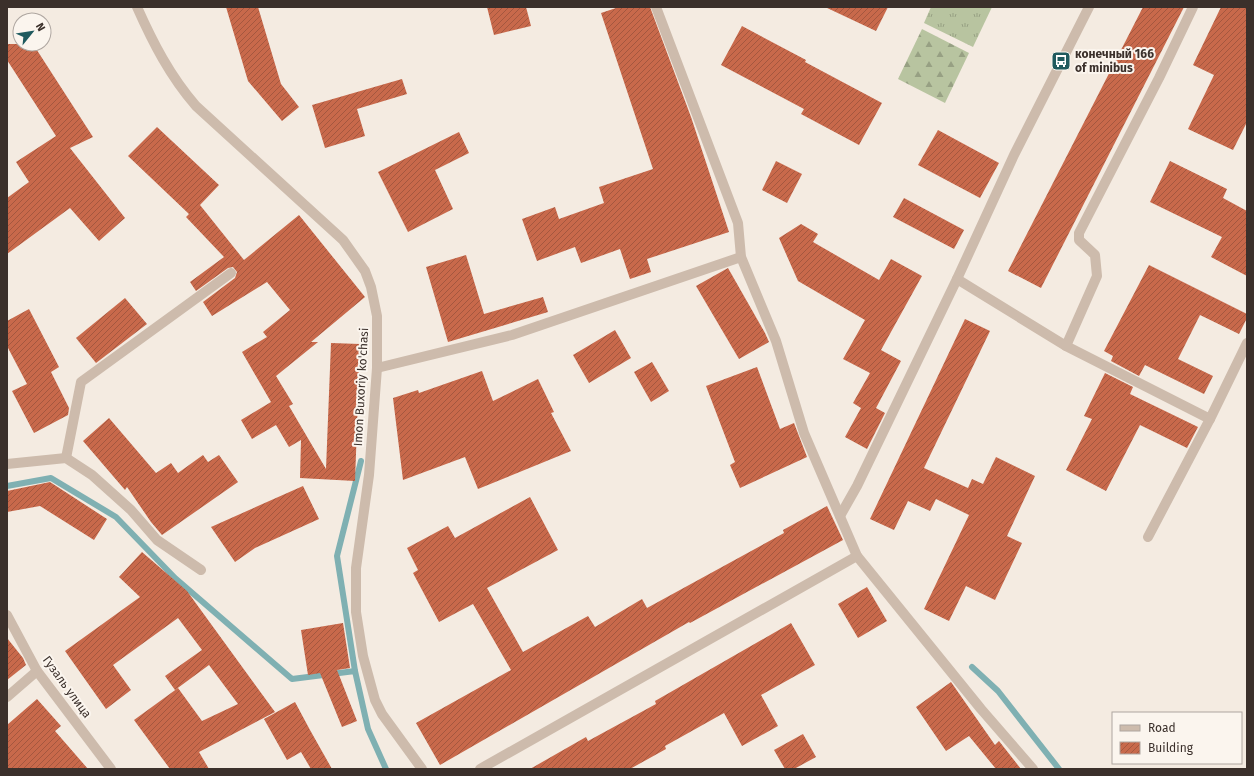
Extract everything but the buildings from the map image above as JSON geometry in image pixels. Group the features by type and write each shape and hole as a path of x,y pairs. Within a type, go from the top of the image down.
{"street":[{"name":"Imon Buxoriy ko'chasi","path":"138,7 161,58 185,94 207,118 343,240 355,255 365,271 369,281 377,316 377,368 369,475 356,568 356,612 363,656 375,700 382,714 422,769"},
{"path":"656,7 738,224 741,257 776,341 804,434 858,556 981,709 1033,769"},
{"path":"840,516 857,486 957,279 1014,155 1089,7"},
{"path":"1066,346 1097,276 1095,254 1079,240 1079,233 1159,78 1193,7"},
{"path":"377,368 512,335 741,257"},
{"path":"66,458 81,382 231,272"},
{"path":"957,279 1066,346 1210,419"},
{"path":"1148,538 1210,419 1247,343"},
{"path":"7,464 66,458 92,475 131,510 157,540 201,570"},
{"path":"480,769 858,556"},
{"name":"Гузаль улица","path":"7,615 37,671 111,769"},
{"path":"7,697 37,671"}],"green space":[{"path":"931,7 992,7 973,47 924,23"},
{"path":"922,29 969,53 945,103 898,79"}],"waterway":[{"path":"355,671 337,556 361,461"},
{"path":"7,486 51,478 116,517 175,578 292,679 355,671 368,729 386,769"},
{"path":"972,667 998,691 1059,769"}],"place":[{"name":"конечный 166 of minibus","path":"1061,61"}]}
